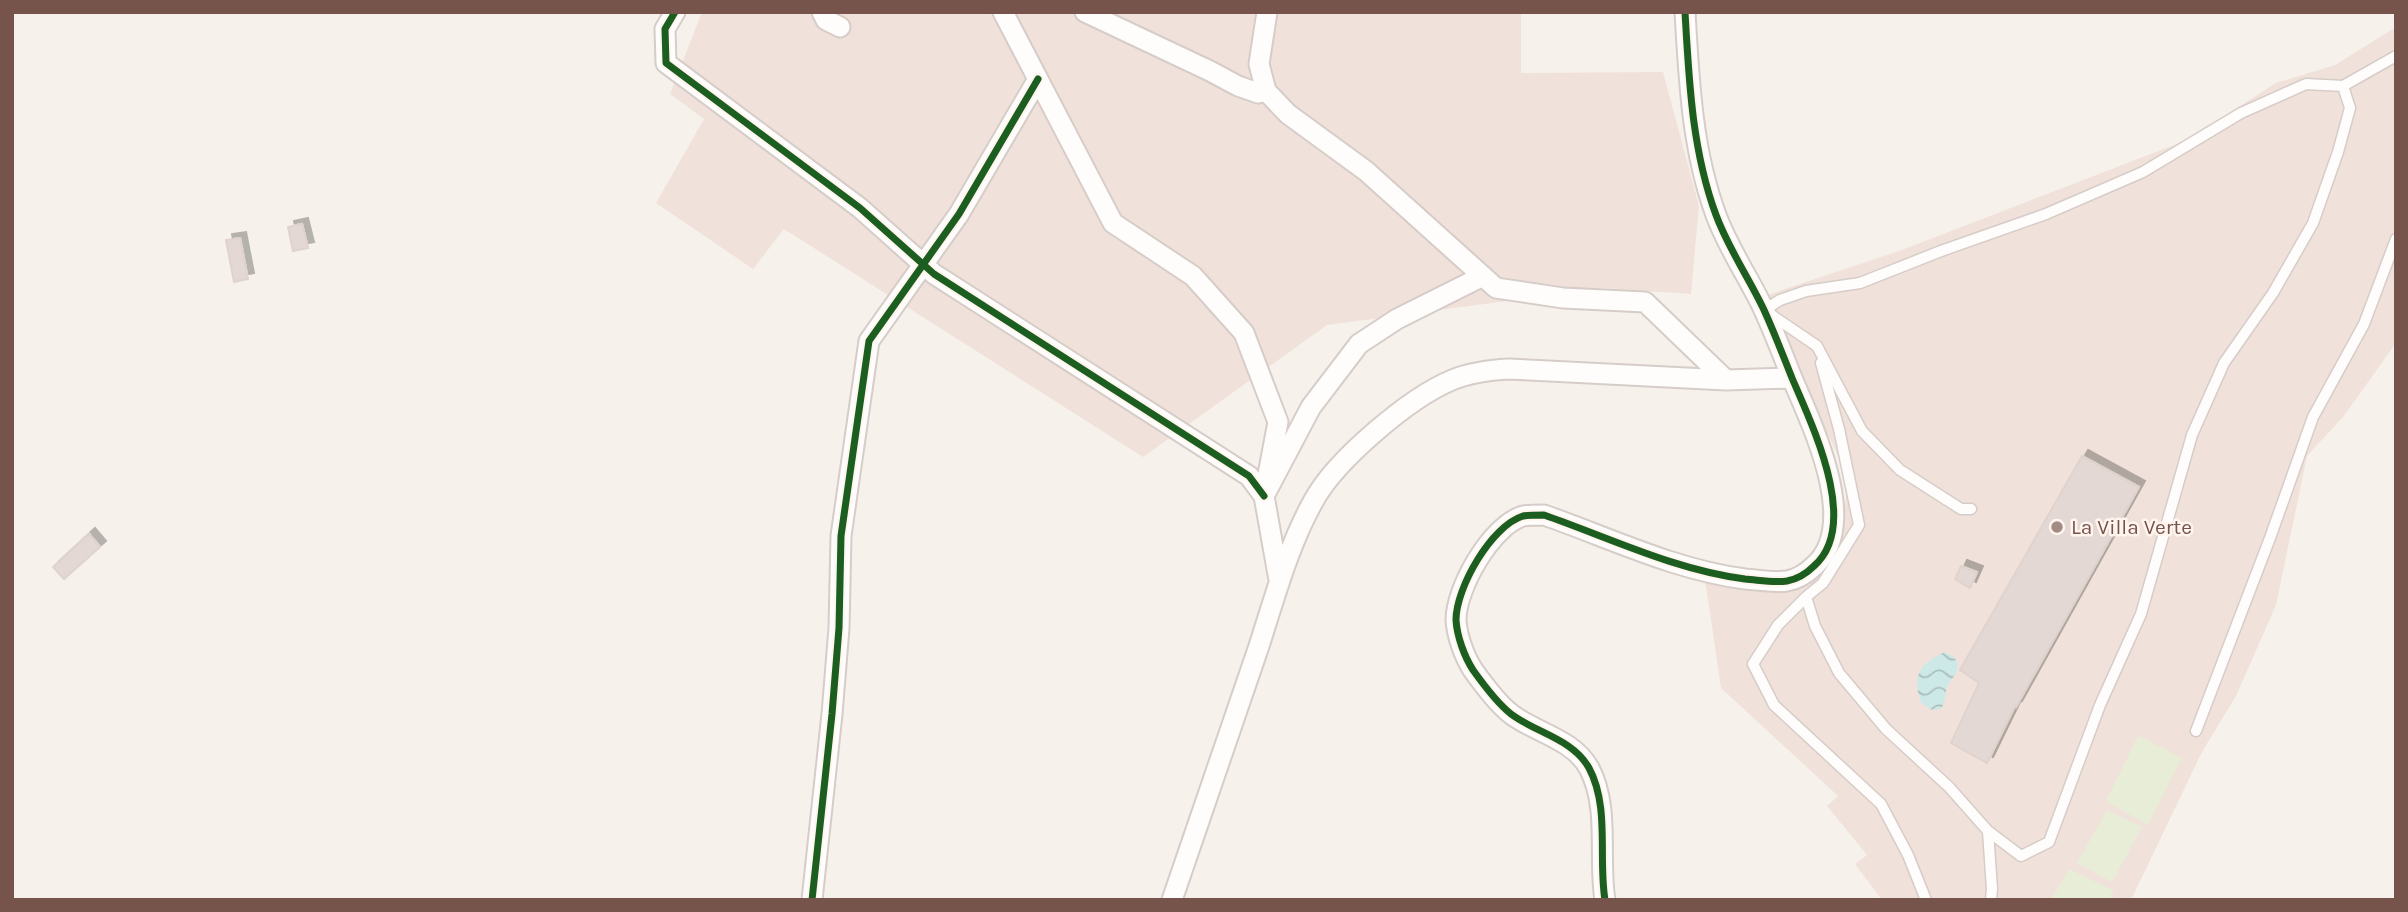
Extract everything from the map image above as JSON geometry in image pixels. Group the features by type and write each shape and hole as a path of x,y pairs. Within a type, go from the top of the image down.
{"street":[{"path":"675,12 666,29 666,63 860,208 946,282 1249,477 1264,496"},
{"path":"822,12 826,20 840,27"},
{"path":"1003,12 1113,223 1193,276 1244,333 1278,422 1264,496 1279,585"},
{"path":"1085,12 1238,86 1258,93 1266,91"},
{"path":"1266,12 1259,64 1266,91 1289,114 1366,171 1496,288 1563,298 1645,303 1726,380"},
{"path":"1605,900 1600,814 1596,785 1588,767 1568,746 1511,714 1486,687 1472,667 1459,640 1456,619 1460,598 1473,568 1499,531 1523,516 1544,514 1679,565 1725,576 1768,582 1788,581 1805,575 1820,561 1829,547 1833,531 1831,487 1824,458 1764,310 1717,217 1701,166 1690,92 1685,12"},
{"path":"812,900 839,628 841,536 869,341 959,214 1038,79"},
{"path":"1264,496 1311,407 1359,344 1397,319 1483,276"},
{"path":"1172,900 1287,559 1314,499 1343,462 1375,432 1433,389 1454,379 1492,370 1726,380 1792,378"}],"lane":[{"path":"1971,509 1961,509 1900,470 1861,431 1817,346 1764,310 1780,300 1806,291 1860,283 2046,214 2143,172 2241,113 2306,84 2343,86 2396,57"},
{"path":"1806,597 1815,626 1839,673 1886,729 1949,788 1988,831 2021,856 2049,842 2100,705 2141,614 2192,435 2224,363 2273,293 2313,223 2350,108 2343,86"},
{"path":"2196,731 2313,417 2364,324 2396,239"},
{"path":"1817,346 1839,429 1859,525 1823,583 1778,625 1753,664 1774,705 1881,804 1908,855 1926,900"},
{"path":"1988,831 1991,900"}],"shaded area":[{"path":"702,12 1521,12 1521,73 1663,72 1699,206 1691,294 1604,288 1327,325 1143,457 784,229 753,269 656,203 704,119 670,94"},
{"path":"2396,27 2396,343 2343,417 2307,456 2276,605 2236,696 2202,752 2131,900 1882,900 1855,864 1867,855 1827,806 1838,796 1721,688 1705,579 1777,592 1827,562 1843,524 1848,477 1794,362 1758,298 1902,250 2187,140 2276,83 2335,65"}],"green space":[{"path":"2138,736 2182,758 2148,825 2106,801"},
{"path":"2107,810 2142,827 2112,882 2077,863"},
{"path":"2069,869 2114,891 2109,900 2051,900"}],"water":[{"path":"1944,652 1953,656 1958,663 1957,671 1948,685 1941,709 1932,710 1921,703 1918,678 1923,666"}],"building":[{"path":"302,224 308,248 293,251 288,227"},
{"path":"240,238 248,279 234,282 226,240"},
{"path":"2082,456 2139,487 2015,706 1987,763 1951,743 1979,683 1960,670"},
{"path":"89,534 100,547 64,579 53,567"},
{"path":"1961,566 1977,572 1970,588 1955,579"}],"cycle path":[{"path":"675,12 665,29 666,63 860,208 934,274 1249,476 1264,496"},
{"path":"1605,900 1599,799 1589,768 1582,758 1564,743 1521,721 1506,710 1477,675 1459,639 1456,620 1458,607 1462,592 1478,560 1499,532 1511,522 1523,516 1544,515 1668,561 1719,575 1782,582 1799,577 1814,566 1827,548 1833,526 1833,501 1820,447 1764,310 1721,227 1708,190 1693,115 1685,12"},
{"path":"812,900 839,628 841,536 869,341 959,214 1038,79"}],"place":[{"name":"La Villa Verte","path":"2057,527"}]}
